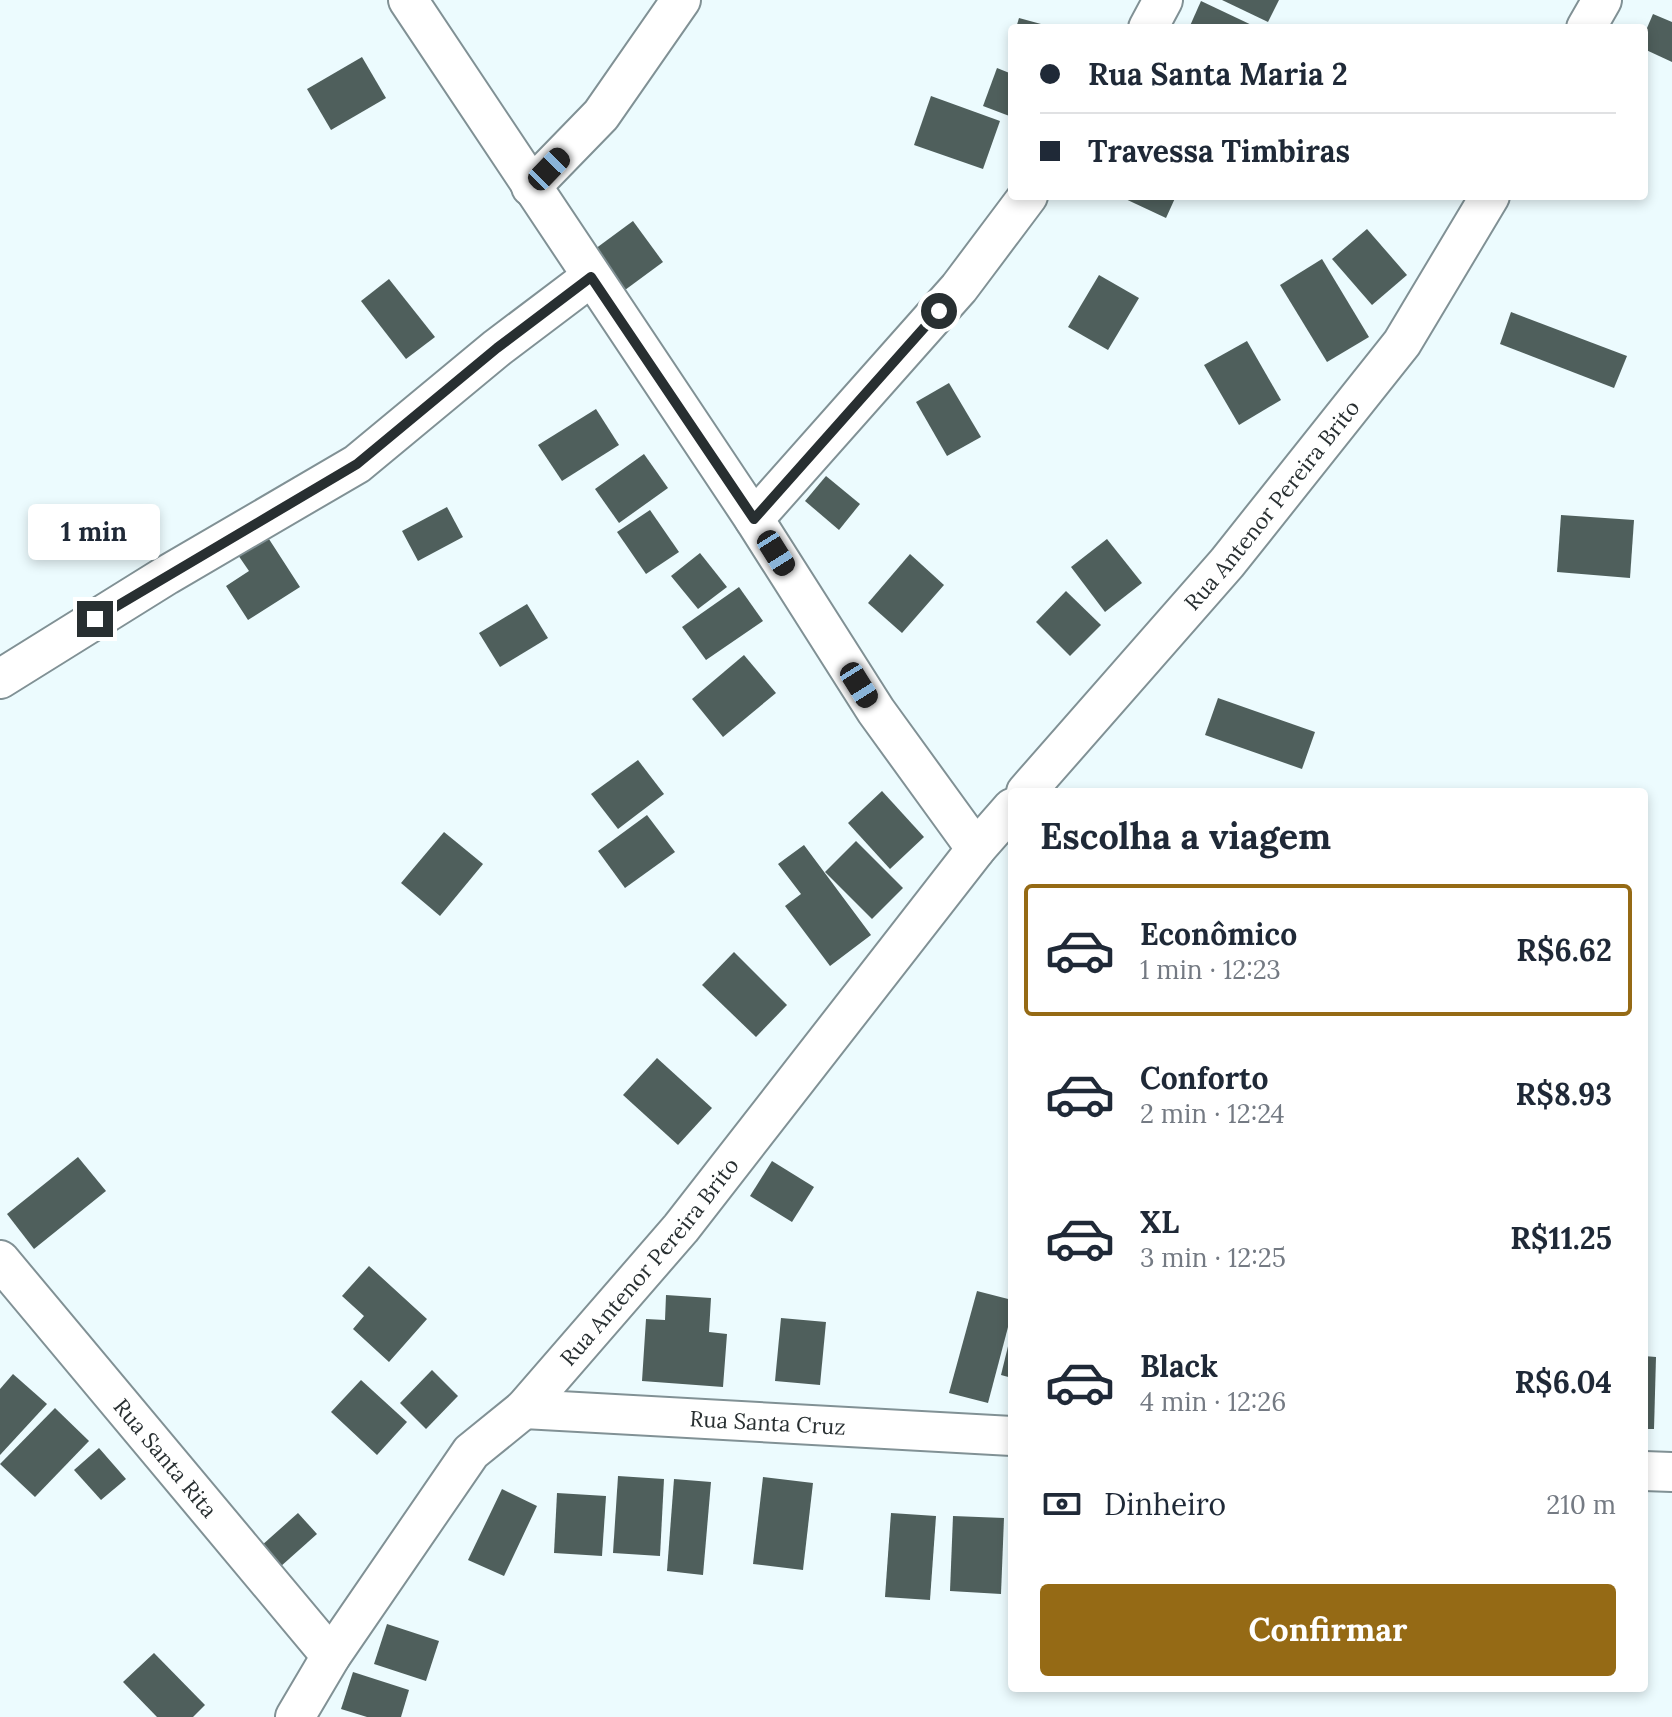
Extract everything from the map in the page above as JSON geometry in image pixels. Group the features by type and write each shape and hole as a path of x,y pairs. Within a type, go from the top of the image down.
{"street":[{"path":"408,0 754,519 876,711 976,849"},
{"path":"531,187 601,115 681,0"},
{"path":"1150,24 1163,0"},
{"path":"1588,24 1602,0"},
{"path":"754,519 959,288 1025,200"},
{"name":"Rua Antenor Pereira Brito","path":"1030,788 1227,563 1402,343 1488,200"},
{"path":"0,679 167,575 357,464 497,348 591,277"},
{"name":"Rua Antenor Pereira Brito","path":"295,1717 331,1656 471,1452 524,1409 681,1228 976,849 1008,813"},
{"name":"Rua Santa Rita","path":"0,1260 331,1656"},
{"name":"Rua Santa Cruz","path":"524,1409 1008,1436"},
{"path":"1648,1471 1672,1472"}],"building":[{"path":"1222,0 1279,0 1268,22"},
{"path":"1201,1 1250,24 1191,24"},
{"path":"1653,14 1672,22 1672,62 1648,51 1648,26"},
{"path":"1019,18 1041,24 1017,24"},
{"path":"362,57 386,98 331,130 307,89"},
{"path":"997,68 1008,72 1008,115 983,106"},
{"path":"931,96 1000,121 983,169 914,145"},
{"path":"1128,200 1174,200 1166,218"},
{"path":"633,221 663,262 625,290 595,249"},
{"path":"1367,229 1407,275 1372,305 1332,259"},
{"path":"1322,259 1369,337 1327,362 1280,285"},
{"path":"1099,275 1139,298 1108,350 1068,327"},
{"path":"389,279 435,337 406,359 361,301"},
{"path":"1511,312 1627,356 1614,388 1500,344"},
{"path":"1247,341 1281,400 1239,425 1204,365"},
{"path":"949,383 981,437 947,456 916,402"},
{"path":"596,409 619,445 562,481 538,445"},
{"path":"644,454 668,488 619,523 595,489"},
{"path":"826,476 860,504 839,530 805,501"},
{"path":"447,507 463,537 418,561 402,531"},
{"path":"650,510 679,552 646,574 617,532"},
{"path":"1561,515 1634,520 1630,578 1557,572"},
{"path":"267,536 300,587 248,620 226,586 249,571 238,555"},
{"path":"1107,539 1142,583 1105,612 1071,567"},
{"path":"700,553 727,587 698,609 671,576"},
{"path":"910,554 944,585 902,633 868,603"},
{"path":"739,587 763,621 706,660 682,627"},
{"path":"1066,591 1101,625 1070,656 1036,622"},
{"path":"527,604 548,638 500,667 479,633"},
{"path":"744,655 776,693 723,737 692,699"},
{"path":"1218,698 1315,732 1302,769 1205,735"},
{"path":"638,760 664,794 618,829 591,794"},
{"path":"882,791 924,837 890,869 848,823"},
{"path":"647,815 675,852 625,888 598,851"},
{"path":"444,832 483,864 440,916 401,883"},
{"path":"856,841 903,888 872,919 825,872"},
{"path":"804,845 871,935 830,966 785,906 801,894 778,864"},
{"path":"734,952 787,1005 756,1037 702,985"},
{"path":"657,1058 712,1108 678,1145 623,1095"},
{"path":"78,1157 106,1191 34,1249 7,1214"},
{"path":"772,1161 814,1187 792,1222 750,1196"},
{"path":"369,1266 427,1319 389,1362 353,1329 364,1316 342,1296"},
{"path":"977,1291 1008,1299 1008,1327 988,1403 949,1393"},
{"path":"666,1295 711,1298 709,1332 727,1334 723,1387 642,1381 646,1319 665,1320"},
{"path":"781,1318 826,1322 820,1385 775,1381"},
{"path":"1008,1346 1008,1377 1001,1375"},
{"path":"1648,1356 1656,1357 1654,1429 1648,1429"},
{"path":"432,1370 458,1396 426,1429 400,1403"},
{"path":"13,1374 47,1404 0,1455 0,1389"},
{"path":"361,1380 407,1422 377,1455 331,1412"},
{"path":"55,1408 89,1441 35,1497 0,1464"},
{"path":"99,1448 126,1479 101,1500 74,1470"},
{"path":"618,1476 664,1479 660,1556 613,1553"},
{"path":"763,1477 813,1483 803,1570 753,1564"},
{"path":"674,1479 711,1482 703,1575 667,1571"},
{"path":"502,1489 537,1506 504,1576 468,1560"},
{"path":"557,1493 606,1496 602,1556 554,1553"},
{"path":"298,1513 317,1534 280,1567 261,1546"},
{"path":"891,1513 936,1516 930,1600 885,1597"},
{"path":"953,1516 1004,1518 1001,1594 950,1591"},
{"path":"387,1624 439,1641 426,1681 374,1664"},
{"path":"154,1653 205,1705 193,1717 157,1717 123,1682"},
{"path":"353,1672 409,1690 401,1717 367,1717 341,1709"}],"route":[{"path":"95,619 357,464 497,348 591,277 754,519 939,311"}]}
